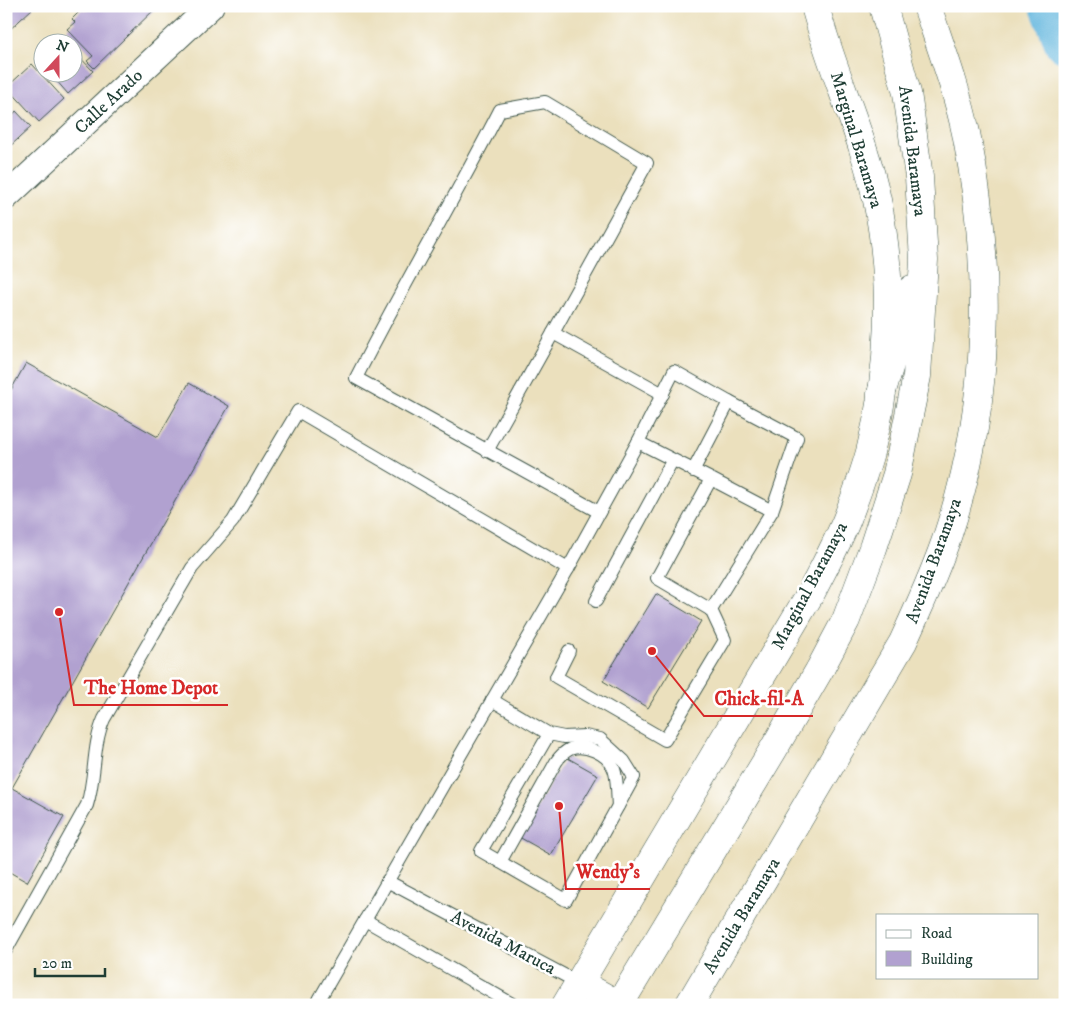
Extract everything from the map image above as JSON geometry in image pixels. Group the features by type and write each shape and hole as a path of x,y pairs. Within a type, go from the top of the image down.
{"main road":[{"name":"Marginal Baramaya","path":"572,994 812,591 846,521 870,452 881,394 888,328 885,259 877,200 859,137 814,6"},
{"name":"Avenida Baramaya","path":"619,1005 778,742 846,620 874,548 897,474 917,376 924,260 919,177 907,94 884,6"},
{"name":"Avenida Baramaya","path":"689,1005 903,642 948,534 970,448 983,354 983,263 979,218 967,141 956,94 927,6"},
{"path":"881,394 900,332 903,313 924,260"},
{"name":"Avenida Maruca","path":"572,994 619,1005"}],"street":[{"name":"Calle Arado","path":"6,197 211,6"}],"lane":[{"path":"487,451 647,163 545,102 500,110 356,378 487,451 599,512"},
{"path":"553,333 662,394"},
{"path":"316,1005 568,569 638,442 674,370 797,438 772,511 711,610"},
{"path":"693,471 729,402"},
{"path":"6,950 87,805 91,794 98,731 104,719 192,568 233,521 298,411 568,569"},
{"path":"638,442 772,511"},
{"path":"596,601 672,461"},
{"path":"569,651 556,677 665,740 725,640 711,610 657,578 711,479"},
{"path":"492,700 549,734 564,737 585,736 600,739 624,761 634,777 566,900 481,850 549,734"},
{"path":"500,862 556,762 562,754 572,748 585,747 608,759 615,770 618,806"},
{"name":"Avenida Maruca","path":"387,881 572,994"},
{"path":"365,920 514,1005"}],"building":[{"path":"15,6 32,6 33,8 6,33 6,14"},
{"path":"91,6 158,6 94,68 87,61 93,56 82,45 82,32 70,32 67,29 75,22 72,19 83,8 86,11"},
{"path":"82,59 93,71 82,81"},
{"path":"32,64 32,82 48,82 64,99 39,122 7,87"},
{"path":"58,82 81,82 68,94"},
{"path":"16,111 31,127 6,150 6,112 11,117"},
{"path":"26,363 158,437 189,383 229,406 12,788 64,817 27,882 6,870 6,388 11,390"},
{"path":"656,594 701,621 648,708 603,681"},
{"path":"566,757 598,775 551,855 519,837"}],"waterway":[{"path":"1051,6 1065,42"}],"place":[{"name":"The Home Depot","path":"59,612"},
{"name":"Chick-fil-A","path":"652,651"},
{"name":"Wendy's","path":"559,806"}]}
